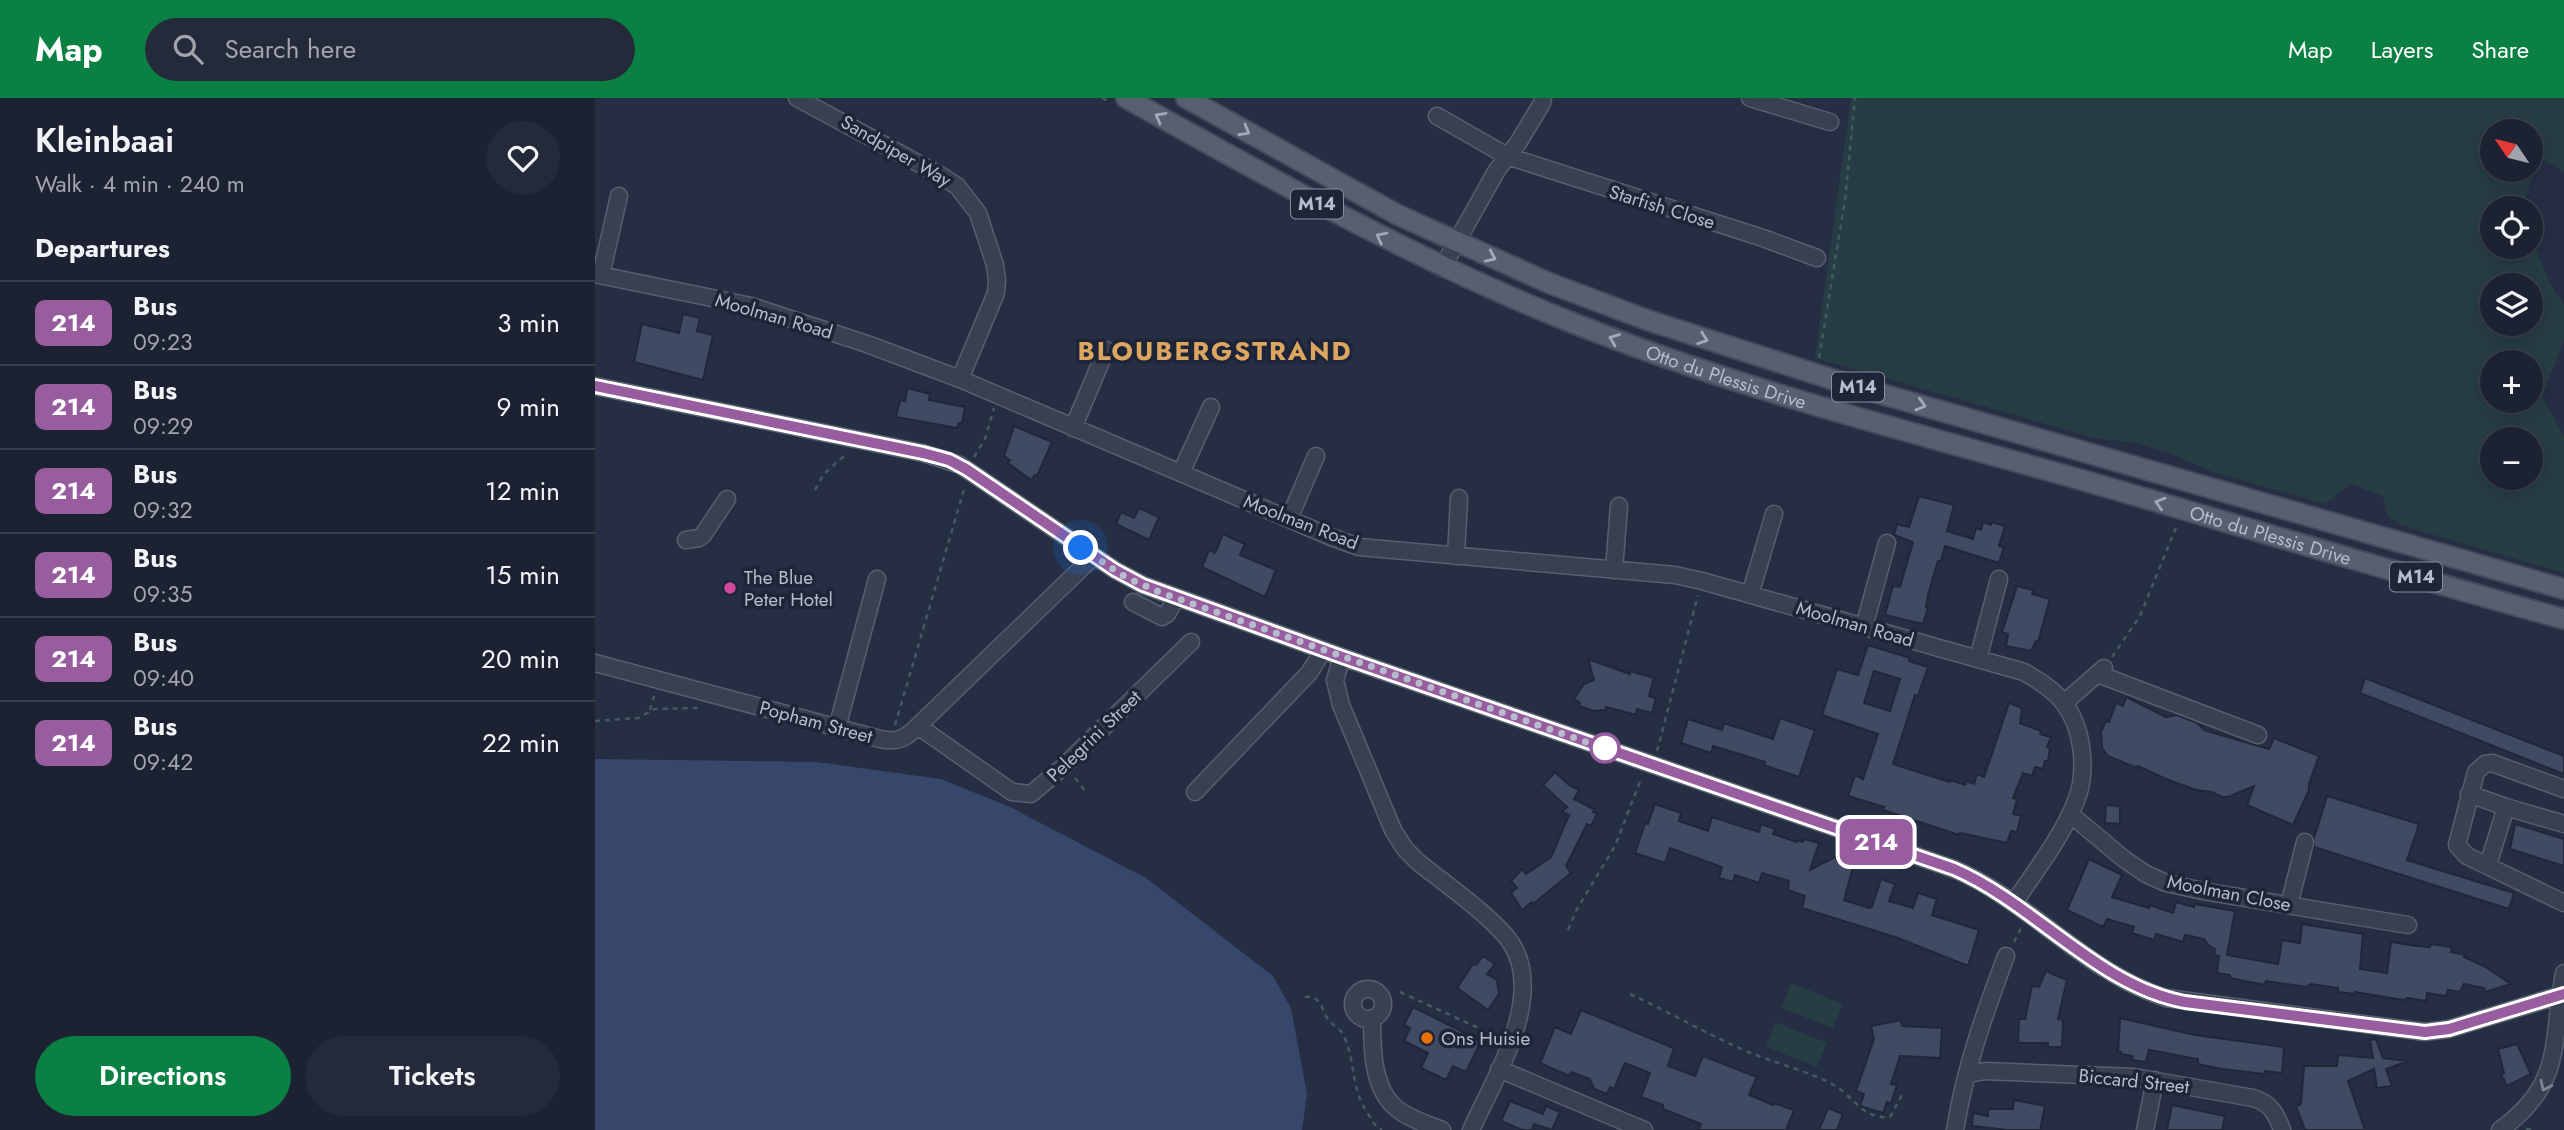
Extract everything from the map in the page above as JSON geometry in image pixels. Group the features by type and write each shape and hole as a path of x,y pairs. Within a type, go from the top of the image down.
{"main road":[{"name":"Otto du Plessis Drive","path":"1126,98 1343,218 1442,268 1636,347 1843,412 2564,619"},
{"name":"Otto du Plessis Drive","path":"1186,98 1398,215 1549,283 1647,320 1850,385 2564,589"},
{"path":"1843,412 1850,385"},
{"path":"2343,556 2351,528"}],"street":[{"name":"Sandpiper Way","path":"797,98 940,175 957,186 978,213 995,265 996,293 960,379"},
{"path":"1442,268 1497,170 1518,143 1543,98"},
{"path":"1750,98 1781,102 1830,122"},
{"name":"Starfish Close","path":"1437,116 1507,156 1628,197 1763,238 1817,258"},
{"path":"598,274 619,196"},
{"name":"Moolman Road","path":"598,274 782,314 960,379 1359,547 1675,575 2024,673 2042,682 2064,702 2079,737 2082,760 2077,800 2014,903"},
{"path":"1073,428 1106,350"},
{"path":"595,386 941,457 966,469 1127,578 1323,651 1954,869 2014,903 2134,985 2157,995 2185,1002 2425,1032 2449,1029 2562,995"},
{"path":"1181,473 1211,407"},
{"path":"1289,519 1316,456"},
{"path":"1457,556 1459,498"},
{"path":"686,540 703,535 727,499"},
{"path":"1613,570 1619,506"},
{"path":"1750,595 1774,514"},
{"path":"1864,627 1887,543"},
{"name":"Popham Street","path":"595,663 890,741 906,738 1094,556"},
{"path":"837,728 877,579"},
{"path":"1977,659 1999,579"},
{"path":"1133,602 1162,617 1167,614 1176,598"},
{"name":"Pelegrini Street","path":"918,726 1012,792 1031,794 1063,767 1191,642"},
{"path":"1195,792 1309,673 1323,651"},
{"path":"1342,657 1335,680 1341,705 1393,830 1417,862 1504,936 1516,954 1523,974 1523,1004 1499,1069 1471,1130"},
{"path":"2064,702 2102,670 2258,735"},
{"path":"2564,789 2492,763 2485,764 2476,772 2458,845 2467,856 2564,903"},
{"path":"2469,794 2564,824"},
{"path":"2488,865 2507,807"},
{"name":"Moolman Close","path":"2070,814 2124,859 2166,883 2408,925"},
{"path":"2289,905 2305,842"},
{"path":"1955,1130 1962,1085 1969,1074 1974,1040 2009,950"},
{"path":"2500,1130 2526,1111 2548,1082 2554,1063 2564,973"},
{"path":"1372,1018 1375,1063 1382,1090 1388,1100 1408,1116 1442,1130"},
{"path":"1499,1069 1644,1130"},
{"name":"Biccard Street","path":"1969,1074 1985,1071 2155,1080 2260,1100 2273,1109 2282,1130"},
{"path":"2145,1130 2155,1080"}],"path":[{"path":"1819,361 1845,200 1855,98"},
{"path":"976,452 985,439 997,395"},
{"path":"815,490 823,475 844,456"},
{"path":"890,741 966,483"},
{"path":"2102,670 2140,616 2177,526"},
{"path":"1653,765 1702,581"},
{"path":"650,712 652,703"},
{"path":"595,721 638,718 667,708 702,707"},
{"path":"1069,773 1086,792"},
{"path":"1568,930 1577,909 1615,846 1640,783"},
{"path":"2009,950 2023,923"},
{"path":"1400,992 1500,1038"},
{"path":"1630,994 1747,1052 1830,1083 1845,1092 1856,1107 1882,1118 1890,1117 1903,1091"},
{"path":"1305,997 1317,999 1324,1006 1327,1019 1343,1034 1358,1098 1375,1128 1382,1130"},
{"path":"1446,1013 1448,1008"}],"shaded area":[{"path":"1851,98 2564,98 2564,172 2543,160 2543,119 2480,119 2480,182 2531,182 2526,196 2480,196 2480,259 2540,259 2549,281 2564,304 2564,340 2543,394 2543,350 2480,350 2480,413 2543,413 2543,399 2564,436 2564,573 2400,525 2387,515 2383,496 2351,484 2325,504 2210,471 2169,453 2137,443 2095,438 1815,358"},
{"path":"1791,983 1843,1004 1833,1028 1781,1008"},
{"path":"1775,1022 1827,1043 1817,1067 1766,1047"}],"water":[{"path":"595,759 817,762 941,779 1010,807 1146,878 1273,976 1291,1008 1307,1094 1302,1130 595,1130"}],"building":[{"path":"683,314 700,318 697,331 713,335 703,380 634,362 642,324 679,333"},
{"path":"907,388 930,394 929,400 965,407 962,423 959,423 957,428 896,417 900,400 905,401"},
{"path":"1014,426 1052,442 1037,476 1031,480 1008,463 1010,460 1004,456"},
{"path":"1919,496 1954,505 1947,531 1973,539 1976,528 1981,530 1983,522 2005,526 1999,546 2004,547 1999,563 1945,546 1928,595 1928,608 1923,624 1885,615 1893,586 1900,587 1913,542 1894,535 1897,524 1909,527"},
{"path":"1139,508 1159,517 1149,540 1116,524 1121,512 1134,518"},
{"path":"1223,534 1245,544 1240,555 1276,570 1265,597 1202,567 1209,550 1215,553"},
{"path":"2017,586 2033,590 2032,594 2050,599 2038,642 2036,641 2031,651 2006,646 2008,634 2002,632"},
{"path":"1868,645 1910,658 1909,661 1928,667 1918,696 1915,695 1893,764 1950,782 1951,780 1965,785 1966,781 1974,784 1977,774 1984,777 2009,703 2022,708 2020,723 2051,737 2047,747 2050,748 2048,761 2045,761 2043,769 2035,767 2032,776 2023,773 2013,798 2017,799 2013,814 2021,816 2017,832 2011,831 2007,843 1960,833 1959,835 1848,796 1855,775 1863,779 1878,734 1822,715 1837,669 1858,675","holes":["1874,671 1900,679 1890,711 1864,703"]},
{"path":"1588,659 1630,674 1630,671 1654,678 1649,696 1656,698 1652,713 1637,709 1636,715 1606,707 1605,710 1594,711 1579,706 1580,703 1574,699 1584,684 1594,680"},
{"path":"2365,678 2564,756 2564,774 2360,693"},
{"path":"2126,697 2166,717 2177,715 2197,723 2204,730 2269,749 2274,738 2319,756 2309,790 2293,825 2247,805 2254,786 2222,797 2212,792 2196,790 2108,756 2102,748 2101,732 2106,721 2109,722 2116,703 2123,706"},
{"path":"1780,718 1815,730 1799,777 1764,765 1765,762 1713,746 1711,753 1681,743 1688,719 1722,730 1724,723 1773,739"},
{"path":"1555,772 1579,790 1574,799 1594,809 1593,812 1597,814 1591,826 1587,824 1566,866 1571,873 1522,910 1511,893 1517,888 1511,881 1522,869 1526,874 1551,857 1569,815 1562,812 1567,807 1543,785"},
{"path":"2327,796 2419,824 2407,860 2514,893 2509,909 2314,847 2314,838"},
{"path":"1655,804 1681,813 1679,821 1708,831 1712,817 1759,832 1761,824 1775,829 1773,834 1797,842 1803,842 1804,839 1819,843 1810,870 1835,857 1838,862 1853,867 1844,900 1872,907 1881,879 1895,884 1889,901 1913,908 1918,893 1937,899 1932,915 1979,930 1968,966 1898,938 1802,908 1805,896 1788,890 1789,881 1762,873 1759,883 1735,875 1733,882 1719,878 1722,867 1670,848 1665,863 1635,853"},
{"path":"2106,805 2120,806 2120,824 2105,823"},
{"path":"2515,824 2564,839 2564,866 2510,849"},
{"path":"2089,859 2122,875 2112,897 2173,913 2176,902 2194,907 2194,904 2235,911 2227,955 2278,964 2282,940 2300,943 2302,924 2363,934 2360,969 2387,973 2391,942 2430,947 2431,944 2452,947 2451,952 2465,955 2464,957 2484,966 2511,984 2485,992 2484,988 2464,984 2460,992 2448,990 2444,996 2427,993 2426,1001 2338,992 2338,988 2311,984 2306,987 2266,981 2265,985 2230,978 2230,975 2217,973 2219,956 2214,955 2215,949 2204,939 2185,935 2183,942 2156,934 2154,940 2132,933 2134,927 2107,919 2103,927 2067,910"},
{"path":"1483,956 1495,964 1487,974 1497,980 1499,994 1488,1010 1457,988 1473,964 1476,965"},
{"path":"2046,971 2067,980 2058,1019 2063,1020 2062,1047 2048,1047 2048,1043 2018,1043 2019,1019 2025,1019 2032,986 2039,987"},
{"path":"1413,1007 1481,1041 1466,1072 1453,1066 1446,1080 1421,1068 1428,1053 1404,1041 1410,1028 1404,1025"},
{"path":"1581,1010 1674,1048 1668,1066 1695,1076 1703,1056 1757,1077 1749,1095 1794,1110 1786,1130 1698,1130 1701,1124 1641,1097 1650,1073 1625,1063 1614,1089 1610,1087 1607,1094 1594,1089 1590,1079 1571,1072 1569,1076 1540,1063 1555,1027 1571,1034"},
{"path":"2120,1018 2195,1035 2284,1047 2282,1073 2265,1071 2264,1074 2222,1069 2198,1064 2198,1059 2149,1050 2146,1062 2132,1060 2133,1056 2118,1051"},
{"path":"1901,1020 1902,1026 1942,1028 1940,1058 1900,1056 1891,1084 1897,1085 1891,1104 1887,1102 1883,1113 1860,1106 1864,1094 1856,1091 1874,1039 1871,1026"},
{"path":"2376,1039 2383,1058 2408,1061 2386,1069 2392,1086 2377,1088 2374,1069 2348,1081 2365,1130 2305,1130 2296,1106 2301,1104 2304,1066 2337,1066 2338,1055 2373,1058 2370,1040"},
{"path":"2517,1044 2531,1074 2507,1086 2501,1074 2504,1073 2498,1049"},
{"path":"2014,1100 2045,1106 2040,1130 1972,1126 1973,1113 1988,1116 1988,1109 2013,1109"},
{"path":"1510,1101 1543,1114 1546,1106 1560,1112 1552,1130 1534,1124 1532,1130 1522,1130 1501,1121"},
{"path":"2172,1105 2225,1116 2222,1130 2167,1130"},
{"path":"1828,1108 1843,1114 1837,1130 1819,1130"}],"bus line":[{"name":"214","path":"595,386 949,460 1127,578 1194,605 1954,869 2014,903 2134,985 2166,998 2408,1031 2433,1032 2564,994"}],"place":[{"name":"The Blue Peter Hotel","path":"730,588"},
{"name":"Ons Huisie","path":"1427,1038"}],"district":[{"name":"BLOUBERGSTRAND","path":"1215,351"}],"route":[{"path":"1081,548 1127,578 1159,592 1609,750 1605,748"}]}
